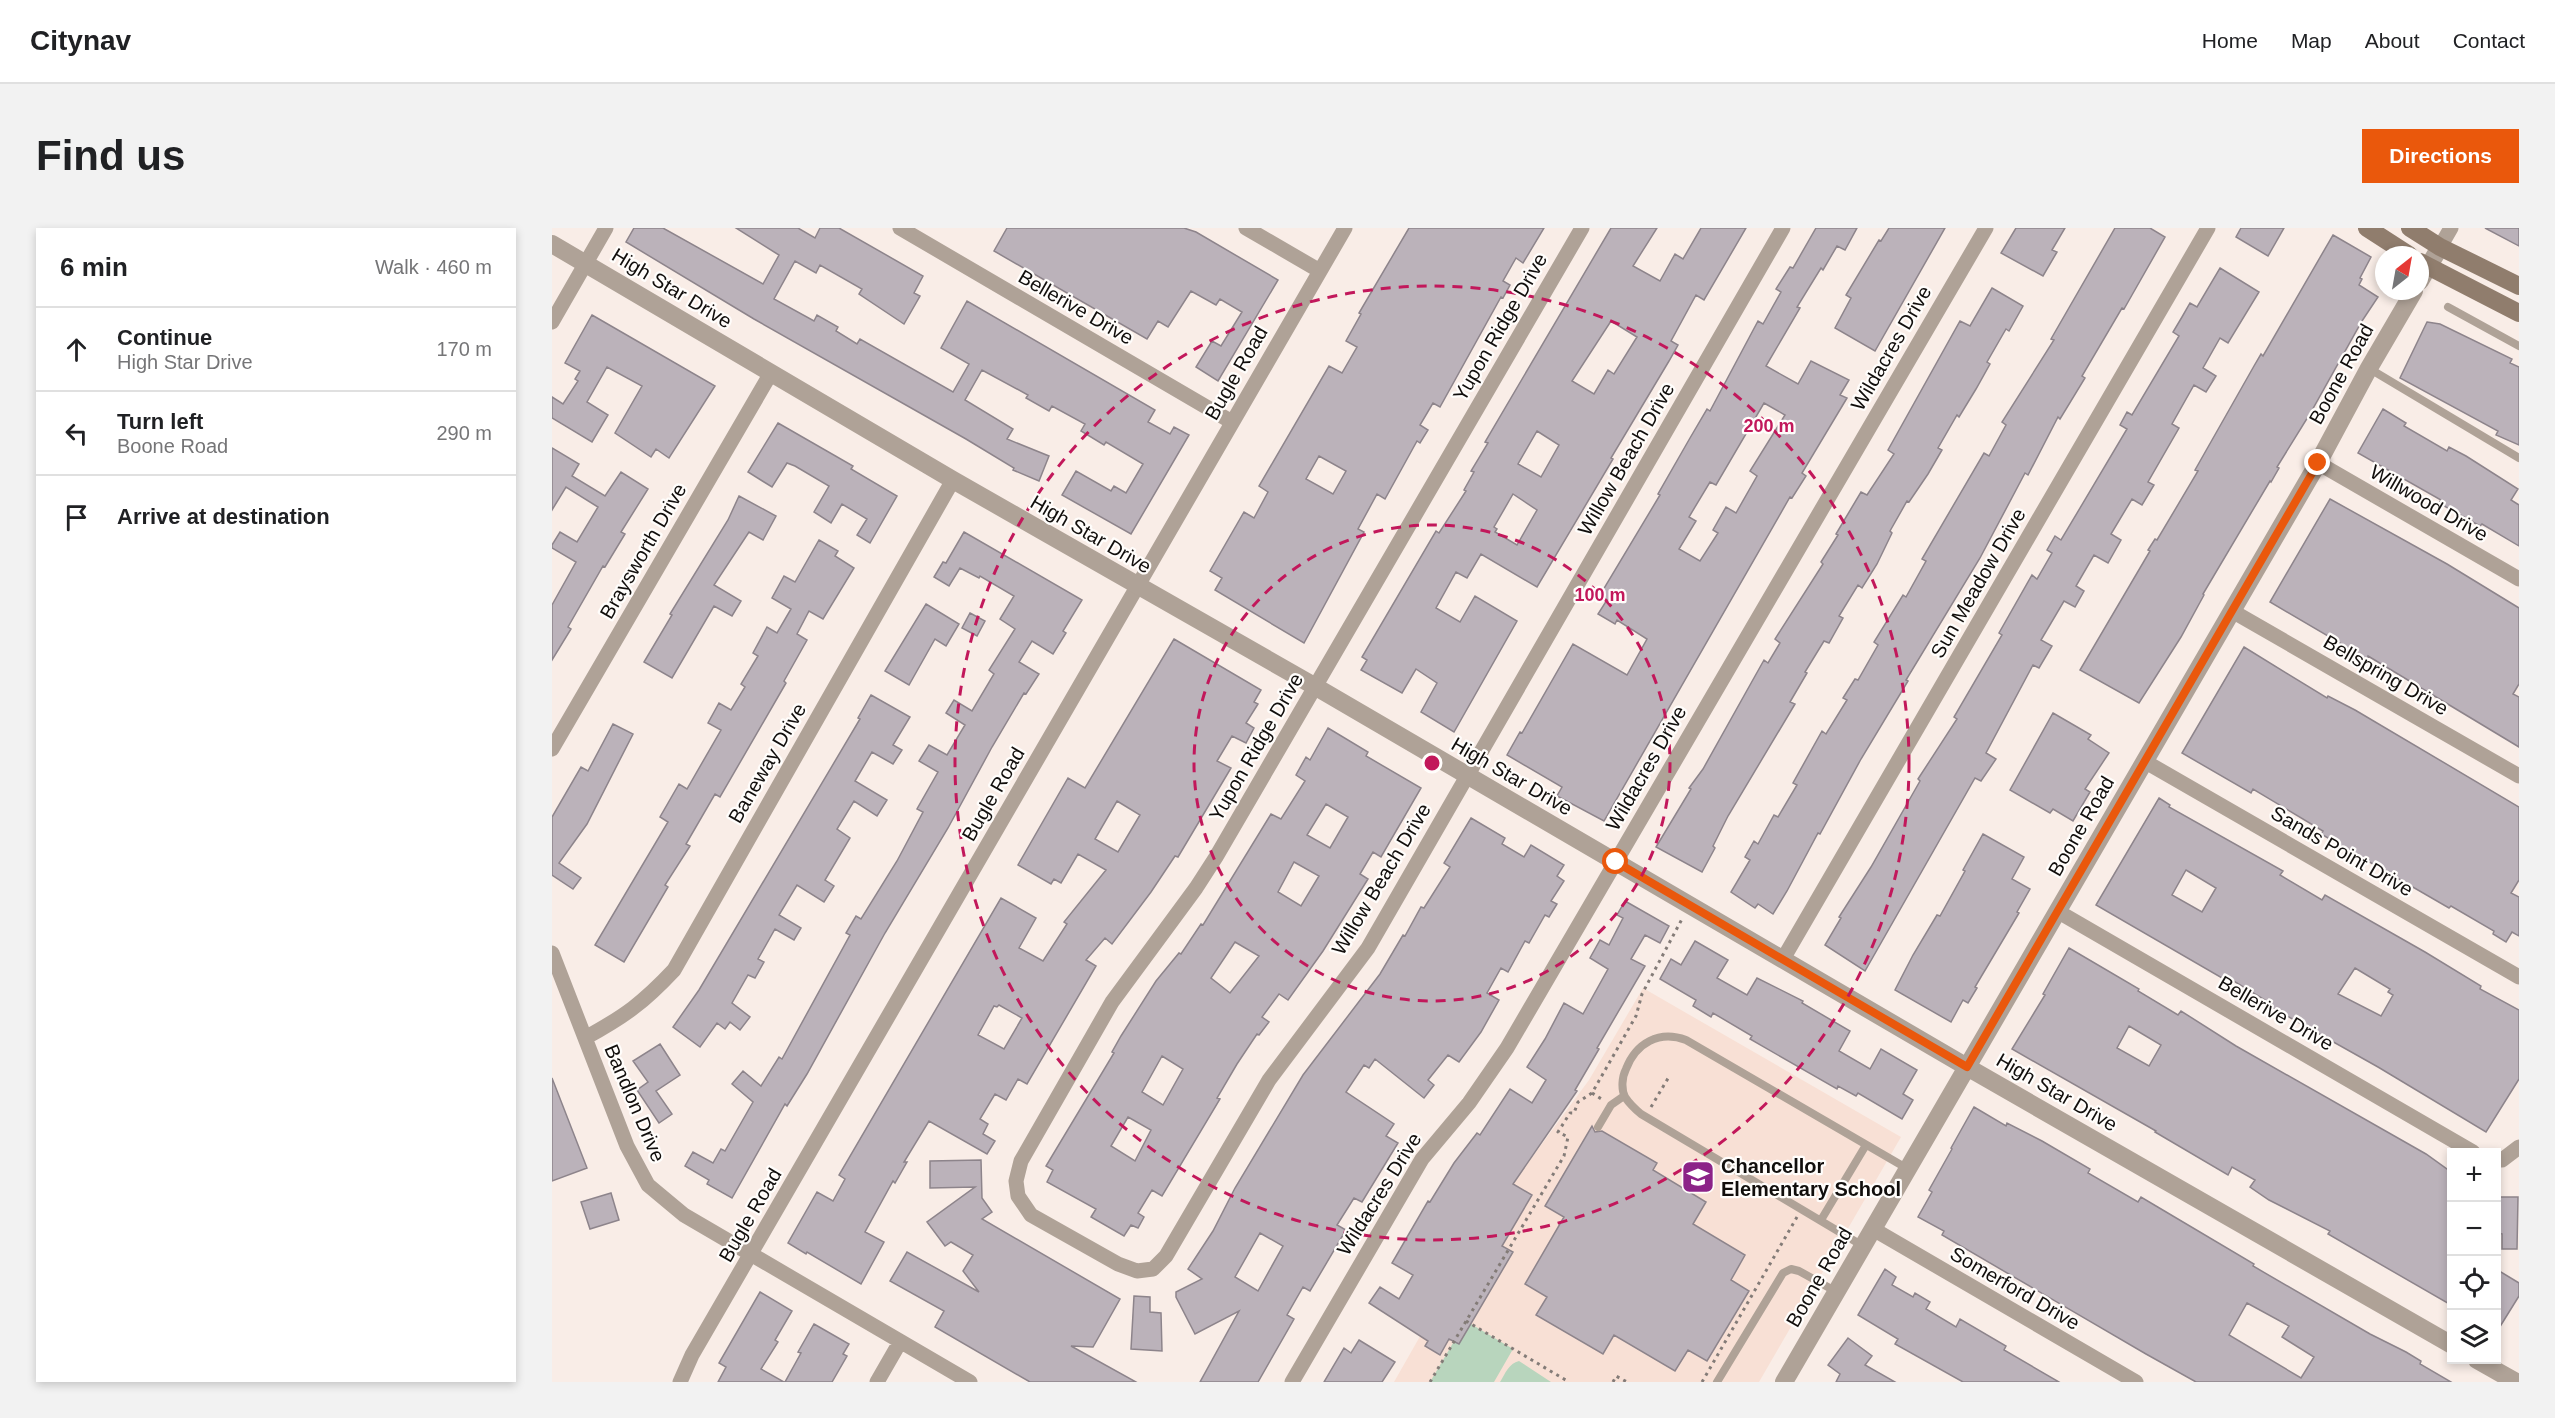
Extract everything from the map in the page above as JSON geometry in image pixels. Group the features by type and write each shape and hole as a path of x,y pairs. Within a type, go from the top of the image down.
{"main road":[{"path":"2367,228 2395,246"},
{"path":"2410,228 2440,248 2519,286"},
{"path":"2429,273 2519,313"}],"street":[{"path":"552,322 606,228"},
{"name":"Bellerive Drive","path":"900,228 1232,422"},
{"path":"1246,228 1320,271"},
{"name":"Bugle Road","path":"680,1382 692,1355 1345,228"},
{"name":"Yupon Ridge Drive","path":"1098,1253 1031,1215 1018,1196 1016,1180 1021,1161 1112,1002 1196,888 1316,687 1582,228"},
{"name":"Willow Beach Drive","path":"1098,1253 1137,1271 1153,1269 1166,1256 1269,1080 1368,948 1784,228"},
{"name":"Wildacres Drive","path":"1293,1382 1422,1159 1469,1103 1507,1048 1986,228"},
{"name":"Sun Meadow Drive","path":"1784,959 2208,228"},
{"path":"2429,262 2451,228"},
{"name":"High Star Drive","path":"552,244 953,480 1316,687 1967,1067 2447,1342"},
{"name":"Boone Road","path":"1784,1382 2318,463 2409,300"},
{"name":"Braysworth Drive","path":"552,749 771,373"},
{"name":"Willwood Drive","path":"2318,463 2519,579"},
{"name":"Baneway Drive","path":"585,1038 625,1016 648,999 674,970 953,480"},
{"name":"Bellspring Drive","path":"2232,610 2519,776"},
{"name":"Sands Point Drive","path":"2144,760 2519,977"},
{"name":"Bellerive Drive","path":"2057,911 2466,1148"},
{"name":"Bandlon Drive","path":"552,952 627,1146 648,1185 684,1215 970,1382"},
{"path":"2501,1160 2519,1147"},
{"name":"Somerford Drive","path":"1873,1229 2136,1382"},
{"path":"877,1382 900,1342"},
{"path":"2485,1364 2516,1382"}],"lane":[{"path":"2448,307 2519,346"},
{"path":"2369,368 2519,458"},
{"path":"1863,1246 1641,1114 1624,1096 1623,1075 1631,1056 1638,1048 1657,1038 1676,1036 1908,1169"},
{"path":"1598,1126 1611,1105 1624,1096"},
{"path":"1821,1220 1866,1145"},
{"path":"1717,1382 1783,1273 1791,1269 1799,1271 1836,1292"}],"path":[{"path":"1430,1382 1564,1156 1568,1137 1558,1132 1570,1113 1574,1113 1578,1102 1592,1093 1636,1016 1642,994 1690,904"},
{"path":"1654,1122 1651,1108 1670,1075"},
{"path":"1702,1382 1802,1209"},
{"path":"1466,1321 1569,1382"},
{"path":"1613,1382 1616,1376 1627,1382"}],"shaded area":[{"name":"Chancellor Elementary School","path":"1643,988 1901,1137 1759,1382 1394,1382 1488,1217 1589,1080"}],"green space":[{"path":"1466,1321 1513,1349 1494,1382 1430,1382"},
{"path":"1519,1361 1551,1382 1500,1382 1510,1366"}],"building":[{"path":"634,228 663,228 763,284 779,255 736,228 798,228 815,238 820,228 839,228 923,276 914,293 920,296 904,324 859,294 862,289 820,265 816,273 795,261 774,299 814,321 817,315 838,327 836,331 857,344 860,339 953,392 969,364 941,348 967,301 1155,410 1148,422 1170,434 1174,427 1189,435 1131,534 1062,495 1076,471 1111,491 1114,486 1126,493 1143,464 1106,442 1104,445 1081,431 1085,424 1052,406 1049,411 1026,398 1028,395 982,370 965,400 1013,429 1007,439 1049,456 1039,481 1013,470 1014,468 966,439 754,319 626,242"},
{"path":"1007,228 1184,228 1196,232 1278,280 1218,381 1196,367 1212,341 1221,346 1242,312 1220,299 1216,305 1191,291 1168,327 1158,321 1147,339 994,251"},
{"path":"1409,228 1544,228 1523,263 1516,258 1503,281 1510,285 1503,298 1501,297 1440,407 1433,403 1420,425 1428,430 1420,443 1417,441 1385,499 1377,494 1358,529 1364,532 1304,643 1215,590 1222,578 1210,571 1244,512 1254,518 1268,492 1259,486 1329,366 1342,373 1357,347 1346,341 1361,314 1359,313","holes":["1319,456 1346,471 1333,494 1306,479"]},
{"path":"1611,228 1657,228 1633,266 1660,281 1675,254 1683,259 1701,228 1746,228 1704,300 1696,295 1671,341 1678,345 1537,587 1481,554 1467,578 1456,572 1436,608 1460,622 1475,596 1517,621 1454,732 1421,712 1437,683 1416,669 1402,693 1361,670 1367,660 1362,657 1436,531 1439,533 1466,491 1464,490 1474,472 1471,471 1488,443 1485,442","holes":["1611,321 1637,337 1614,374 1608,370 1594,394 1572,381","1537,431 1559,445 1541,477 1518,464","1513,494 1537,510 1517,545 1495,532 1497,529 1494,527"]},
{"path":"1816,228 1857,228 1845,250 1837,246 1823,270 1821,268 1797,307 1800,308 1766,366 1798,384 1811,361 1849,380 1840,395 1847,398 1802,473 1806,476 1792,498 1790,497 1604,821 1557,796 1562,787 1507,755 1573,644 1627,675 1647,639 1617,620 1615,624 1598,614 1607,600 1600,595 1660,495 1658,494 1707,409 1710,411 1758,321 1763,324 1781,292 1776,289 1790,267 1793,268","holes":["1764,403 1785,415 1750,471 1757,476 1736,513 1726,507 1713,530 1718,533 1700,561 1679,549 1696,521 1689,517 1710,482 1716,485"]},
{"path":"1889,228 1945,228 1875,351 1835,328 1851,298 1846,295 1879,240 1881,241"},
{"path":"2016,228 2065,228 2052,250 2057,252 2043,276 2001,253"},
{"path":"2115,228 2150,228 2165,237 2082,376 2085,378 2060,419 2058,417 2028,475 2025,473 1980,558 1906,680 1908,681 1773,914 1758,904 1755,908 1731,892 1750,860 1745,857 1754,841 1758,844 1774,815 1778,817 1797,785 1793,783 1822,731 1826,734 1847,700 1843,698 1855,679 1858,680 1878,645 1874,642 1903,595 1906,597 1926,561 1922,559 1984,453 1989,456 2006,425 2002,422 2054,340 2051,339"},
{"path":"2241,228 2284,228 2268,256 2236,237"},
{"path":"2485,228 2519,228 2519,246"},
{"path":"2333,235 2371,257 2360,278 2362,279 2359,285 2375,295 2376,300 2277,467 2279,468 2271,482 2203,594 2181,637 2139,703 2080,670 2150,551 2148,550 2155,539 2157,540 2198,471 2195,470 2261,354 2263,356"},
{"path":"2220,268 2259,292 2228,343 2220,338 2203,368 2216,376 2206,392 2194,385 2172,424 2179,428 2148,482 2154,485 2142,505 2132,499 2111,534 2121,540 2108,563 2094,555 2076,586 2084,591 2075,607 2064,601 2041,640 2052,646 2039,668 2033,665 1986,753 1996,759 1981,781 1975,778 1865,971 1825,945 1841,918 1839,917 1871,867 1920,781 1918,779 1957,719 1954,717 2002,635 1999,633 2032,575 2037,579 2052,553 2047,550 2055,536 2061,540 2127,429 2120,425 2127,412 2132,415 2179,336 2173,332 2190,303 2197,307"},
{"path":"1992,288 2023,306 2009,331 2006,329 1987,362 1990,364 1976,389 1959,417 1957,415 1938,448 1942,450 1928,474 1909,502 1907,501 1890,531 1892,533 1877,564 1862,588 1858,585 1839,616 1843,618 1829,643 1824,641 1805,672 1807,673 1790,702 1795,704 1728,816 1702,872 1656,847 1764,660 1768,663 1780,643 1775,639 1823,564 1821,562 1861,492 1867,495 1894,454 1888,450 1960,321 1970,326"},
{"path":"592,315 715,386 669,458 656,449 651,457 615,433 642,386 607,367 587,402 608,415 592,442 552,418 552,397 563,404 578,381 575,379 580,371 565,363"},
{"path":"2427,322 2440,324 2512,359 2510,363 2519,367 2519,445 2496,435 2498,431 2400,378"},
{"path":"2383,409 2406,423 2404,426 2447,451 2449,447 2466,456 2518,489 2511,500 2519,505 2519,546 2482,524 2480,526 2439,503 2441,500 2358,453"},
{"path":"778,423 853,466 851,469 897,496 870,543 857,535 867,519 842,504 831,523 814,512 829,486 795,466 787,463 772,487 748,472"},
{"path":"552,448 579,464 572,476 605,496 621,472 648,489 621,532 625,534 605,567 603,566 568,627 571,629 552,660 552,605 576,562 552,548 552,545 560,532 577,542 598,507 566,487 552,510"},
{"path":"739,496 776,516 763,540 749,532 714,585 741,601 732,616 714,606 672,678 644,662 672,615 670,614 728,520"},
{"path":"2330,499 2447,564 2519,608 2519,684 2513,694 2519,697 2519,747 2368,656 2367,659 2270,602"},
{"path":"964,532 1082,600 1063,631 1066,633 1053,654 1032,641 1019,662 1039,674 1026,694 1024,693 992,747 807,1074 787,1106 785,1104 732,1198 707,1184 709,1180 685,1166 693,1152 713,1163 721,1149 725,1151 753,1102 732,1084 743,1071 761,1086 779,1057 782,1059 850,935 846,933 856,916 861,919 897,861 923,812 917,809 938,772 919,761 929,745 947,755 965,725 946,713 954,700 972,711 994,674 989,670 1015,629 1000,619 1014,596 980,576 979,578 960,568 949,586 934,577 943,562 946,563"},
{"path":"819,540 838,551 835,556 854,568 823,619 809,611 797,634 807,640 784,681 786,683 720,797 715,794 686,844 690,846 665,885 668,887 624,962 595,945 668,822 660,817 679,784 687,789 721,730 708,723 719,703 731,710 745,687 741,684 758,656 753,653 767,627 777,633 791,609 772,598 784,576 795,582"},
{"path":"926,604 959,624 946,646 935,639 909,685 885,671"},
{"path":"970,613 985,621 977,636 962,628"},
{"path":"1174,639 1261,690 1254,702 1258,704 1246,723 1254,728 1246,743 1232,736 1217,761 1231,768 1178,857 1175,856 1112,944 1105,938 1086,960 1096,966 1027,1084 1018,1079 1006,1100 995,1094 980,1119 988,1124 983,1134 995,1141 987,1154 929,1121 865,1232 884,1242 861,1284 788,1243 817,1192 833,1201 845,1179 839,1175 1001,898 1036,918 1019,948 1043,961 1067,924 1064,922 1106,870 1078,854 1061,883 1054,879 1051,884 1018,865 1068,778 1085,788","holes":["1117,801 1140,815 1118,852 1095,839","999,1005 1022,1018 1004,1049 978,1035 994,1006"]},
{"path":"2244,647 2327,698 2328,696 2355,710 2519,807 2519,880 2511,893 2519,897 2519,936 2512,932 2506,942 2493,934 2494,931 2451,906 2449,908 2321,834 2323,831 2253,789 2251,793 2182,753"},
{"path":"871,695 910,717 893,745 902,750 893,764 872,752 855,781 887,800 877,816 854,801 837,829 850,838 825,880 834,886 824,902 797,885 779,915 801,928 794,940 775,929 758,959 764,962 755,978 748,975 732,1003 750,1017 740,1030 730,1022 725,1029 717,1023 700,1047 673,1027 699,990 860,719 858,718"},
{"path":"2053,713 2091,735 2088,739 2109,753 2085,789 2090,792 2073,821 2053,809 2050,813 2010,790"},
{"path":"613,724 633,734 587,824 559,863 581,878 573,889 552,875 552,817 581,767 588,771"},
{"path":"1328,728 1368,752 1366,756 1421,788 1381,857 1373,852 1360,874 1368,879 1323,951 1288,1000 1279,994 1262,1017 1269,1022 1259,1035 1257,1034 1237,1064 1217,1098 1220,1099 1162,1196 1152,1190 1138,1213 1144,1217 1138,1228 1131,1225 1124,1236 1091,1217 1096,1209 1047,1182 1053,1170 1046,1166 1114,1053 1112,1052 1121,1036 1156,981 1179,953 1181,954 1201,924 1203,925 1271,814 1281,819 1305,781 1296,775 1306,757 1310,760","holes":["1326,804 1348,817 1330,848 1307,835","1294,862 1319,876 1301,906 1278,892","1235,942 1259,956 1230,993 1211,978","1162,1056 1183,1069 1163,1105 1142,1092","1128,1117 1151,1130 1135,1161 1111,1146"]},
{"path":"2159,798 2170,805 2169,807 2283,871 2280,875 2322,900 2325,895 2425,952 2481,986 2480,989 2519,1010 2519,1079 2486,1132 2378,1067 2264,1003 2265,1000 2224,975 2222,978 2096,905","holes":["2186,870 2216,888 2202,912 2172,895","2355,968 2390,989 2388,992 2393,995 2381,1016 2338,994"]},
{"path":"1471,818 1505,838 1502,844 1524,857 1531,845 1564,865 1557,876 1564,881 1551,901 1557,904 1549,917 1545,915 1529,943 1525,941 1508,972 1501,968 1487,993 1499,1000 1481,1032 1459,1062 1448,1055 1428,1080 1434,1085 1424,1098 1375,1059 1369,1068 1364,1065 1346,1092 1394,1124 1386,1136 1398,1143 1362,1202 1354,1198 1337,1225 1346,1230 1310,1291 1303,1287 1287,1315 1294,1319 1258,1382 1200,1382 1239,1311 1195,1334 1176,1297 1176,1292 1202,1279 1188,1269 1213,1231 1235,1188 1303,1075 1380,974 1421,907 1424,908 1450,867 1444,863","holes":["1260,1233 1283,1246 1258,1291 1235,1277"]},
{"path":"1983,834 2024,857 2012,879 2030,889 2017,912 2019,913 1975,987 1977,988 1968,1003 1963,1000 1951,1022 1895,990 1937,915 1940,916"},
{"path":"1625,901 1669,926 1660,943 1645,935 1631,959 1645,966 1597,1048 1599,1049 1575,1090 1577,1091 1513,1184 1532,1195 1502,1246 1513,1252 1459,1344 1449,1339 1440,1355 1425,1346 1428,1341 1369,1303 1380,1287 1399,1299 1413,1275 1392,1263 1428,1201 1430,1202 1454,1163 1477,1133 1480,1135 1510,1089 1532,1103 1546,1080 1527,1067 1564,1003 1583,1014 1608,969 1590,958 1600,940 1609,945 1623,918 1617,915"},
{"path":"1695,941 1728,960 1717,978 1747,995 1757,978 1803,1001 1802,1003 1850,1031 1839,1051 1870,1069 1881,1049 1917,1070 1903,1094 1913,1100 1902,1119 1858,1093 1856,1096 1838,1086 1837,1089 1750,1039 1752,1036 1713,1013 1711,1017 1693,1006 1696,1000 1660,979 1671,959 1681,965"},
{"path":"2069,948 2178,1015 2181,1011 2236,1046 2426,1154 2447,1169 2447,1303 2328,1234 2330,1231 2269,1200 2250,1187 2255,1180 2232,1167 2228,1175 2012,1049 2045,995 2043,994","holes":["2129,1026 2161,1045 2149,1066 2117,1048"]},
{"path":"660,1044 680,1075 656,1091 672,1114 659,1123 637,1090 648,1082 633,1061"},
{"path":"552,1078 587,1168 552,1181"},
{"path":"1974,1107 2006,1126 2007,1123 2042,1141 2090,1169 2088,1173 2138,1202 2141,1197 2254,1264 2253,1266 2370,1334 2406,1352 2421,1361 2420,1364 2451,1382 2196,1382 1942,1235 1944,1231 1918,1217 1932,1192 1929,1190","holes":["2247,1303 2289,1326 2282,1337 2314,1357 2301,1378 2229,1335"]},
{"path":"1592,1126 1595,1132 1602,1131 1657,1163 1653,1170 1706,1202 1693,1224 1745,1255 1731,1280 1749,1291 1707,1361 1688,1350 1675,1371 1614,1335 1603,1354 1536,1315 1547,1297 1525,1284 1564,1217 1545,1206"},
{"path":"981,1160 982,1198 992,1212 982,1219 1120,1299 1093,1347 1071,1346 1136,1382 1030,1382 935,1327 944,1311 890,1281 907,1252 979,1292 963,1271 973,1255 951,1242 945,1246 927,1222 975,1187 930,1188 930,1161"},
{"path":"611,1193 619,1220 590,1229 581,1202"},
{"path":"2501,1197 2518,1197 2517,1249 2502,1249"},
{"path":"1885,1269 1896,1277 1892,1285 1913,1297 1915,1293 1930,1302 1926,1309 1956,1327 1960,1319 2006,1346 2004,1350 2059,1382 1963,1382 1895,1344 1898,1339 1858,1315"},
{"path":"2501,1272 2519,1283 2519,1296 2501,1325"},
{"path":"760,1292 792,1311 775,1340 778,1342 761,1369 784,1382 718,1382 726,1367 719,1363"},
{"path":"1134,1296 1150,1297 1150,1312 1161,1313 1162,1351 1131,1349"},
{"path":"814,1324 849,1344 843,1354 847,1356 832,1382 785,1382 801,1353 798,1352"},
{"path":"1848,1338 1872,1356 1865,1365 1895,1382 1836,1382 1840,1374 1828,1365"},
{"path":"1359,1340 1395,1362 1382,1382 1324,1382 1344,1348 1351,1353"}],"place":[{"name":"Chancellor Elementary School","path":"1698,1177"}],"route":[{"path":"1616,862 1967,1067 2318,463"}]}
